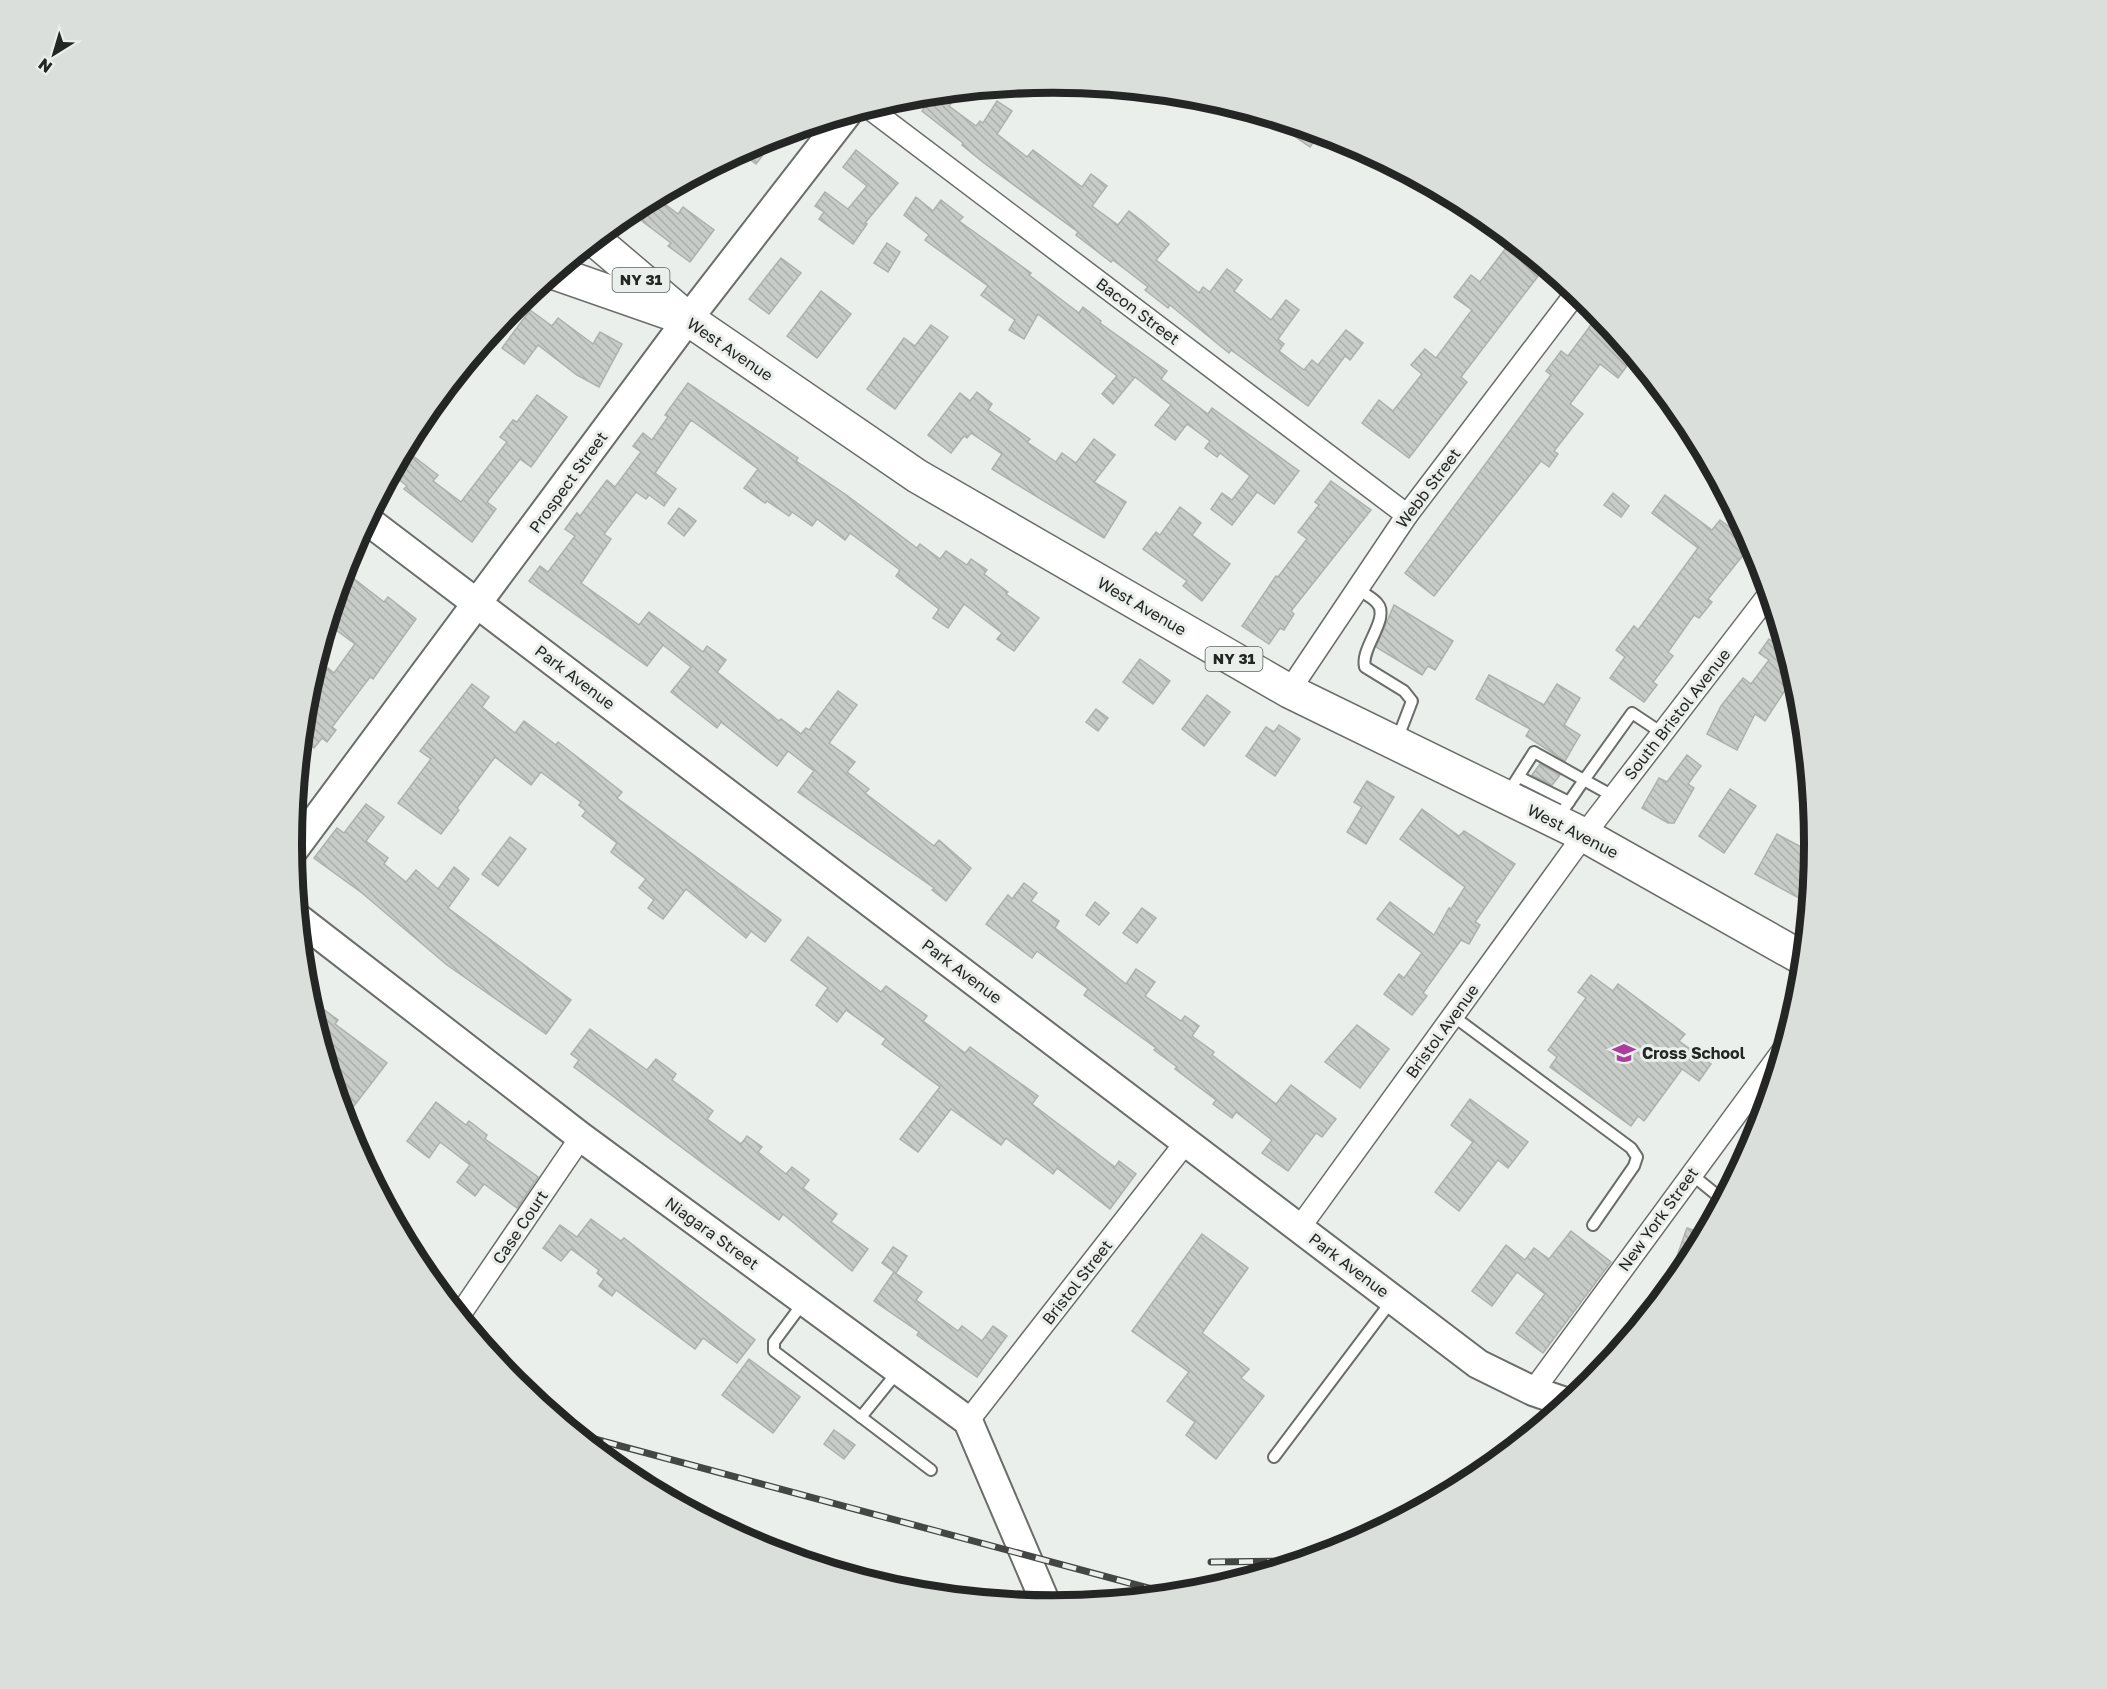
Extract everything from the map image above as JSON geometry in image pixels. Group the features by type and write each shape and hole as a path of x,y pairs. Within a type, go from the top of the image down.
{"main road":[{"name":"NY 31","path":"601,245 688,319"},
{"name":"West Avenue","path":"562,276 688,319 917,476 1289,691 1396,743 1512,787 1570,819 1797,955"}],"street":[{"name":"Bacon Street","path":"877,114 1407,515"},
{"name":"Prospect Street","path":"302,838 688,319 838,125"},
{"name":"Webb Street","path":"1289,691 1407,515 1571,300"},
{"name":"Park Avenue","path":"374,525 1478,1364 1533,1391 1559,1400"},
{"name":"South Bristol Avenue","path":"1570,819 1613,796 1764,601"},
{"name":"Bristol Avenue","path":"1300,1227 1453,1016 1570,819"},
{"name":"Niagara Street","path":"307,925 581,1137 968,1421"},
{"name":"New York Street","path":"1533,1391 1771,1065"},
{"name":"Case Court","path":"463,1310 581,1137"},
{"name":"Bristol Street","path":"968,1421 1186,1142"},
{"path":"968,1421 1043,1596"}],"lane":[{"path":"1357,589 1377,603 1382,610 1363,660 1370,672 1404,691 1412,701 1396,743"},
{"path":"1570,819 1584,780 1632,713 1662,733"},
{"path":"1512,787 1534,752 1613,796"},
{"path":"1453,1016 1631,1148 1636,1157 1634,1166 1593,1225"},
{"path":"1691,1174 1717,1195"},
{"path":"1274,1457 1394,1299"},
{"path":"805,1301 774,1342 774,1351 931,1470"},
{"path":"861,1417 899,1370"}],"building":[{"path":"954,99 949,106 976,126 980,121 983,123 997,101 1012,111 997,134 1027,157 1033,150 1082,187 1091,174 1107,186 1092,206 1118,225 1129,211 1142,221 1169,244 1156,260 1199,293 1203,287 1210,292 1227,269 1242,280 1234,291 1271,320 1286,300 1299,310 1278,339 1284,344 1279,351 1304,370 1312,360 1318,365 1346,330 1363,343 1350,360 1345,356 1308,406 1231,350 1229,353 1170,305 1168,308 1145,290 1148,287 1076,235 1078,232 984,163 962,145 963,143 922,111 928,104"},
{"path":"1285,130 1315,140 1310,147"},
{"path":"767,150 767,150 756,164 748,158"},
{"path":"856,150 898,183 865,223 867,224 853,244 819,219 824,212 815,206 825,192 848,209 867,186 843,167"},
{"path":"916,197 933,211 941,200 963,217 959,221 1031,273 1029,275 1079,313 1083,307 1101,321 1100,323 1167,371 1161,379 1208,414 1212,408 1299,471 1274,504 1257,492 1232,525 1211,509 1222,493 1232,500 1250,476 1220,453 1217,457 1205,448 1210,441 1187,424 1175,440 1155,425 1171,405 1135,377 1113,404 1102,394 1117,376 1038,314 1024,339 1009,330 1015,320 981,295 988,286 925,240 929,235 904,215"},
{"path":"663,203 678,214 683,207 714,230 690,262 668,246 671,243 642,221 648,212"},
{"path":"887,243 900,252 888,272 874,263"},
{"path":"1508,246 1541,272 1461,377 1467,382 1409,458 1362,423 1379,400 1393,411 1422,374 1411,365 1425,349 1436,358 1472,310 1454,297 1471,275 1480,282"},
{"path":"781,258 801,273 769,314 749,299"},
{"path":"821,291 851,314 817,358 787,336"},
{"path":"530,310 552,326 558,318 593,344 600,332 622,344 599,387 577,375 538,345 524,364 502,348"},
{"path":"1593,322 1630,362 1618,378 1600,364 1570,404 1583,414 1554,451 1558,454 1549,467 1541,461 1434,596 1405,573 1551,375 1546,371 1561,351 1568,356"},
{"path":"931,325 948,337 895,409 867,389 904,338 915,346"},
{"path":"688,383 798,458 796,461 845,494 917,548 920,544 940,559 946,551 967,565 971,559 987,570 984,574 1008,592 1006,594 1039,618 1014,651 997,639 1002,633 964,604 948,628 933,618 939,609 896,576 900,570 850,533 845,540 817,519 812,526 792,512 789,516 767,501 765,503 744,488 758,469 691,420 655,473 676,489 664,506 649,495 646,499 636,492 604,534 611,539 581,583 639,625 649,612 703,652 707,646 726,660 717,672 779,721 781,719 801,734 806,728 809,730 838,691 857,705 829,743 855,762 847,772 869,789 865,793 934,846 939,840 971,868 946,901 932,890 934,888 798,792 814,771 788,751 777,766 721,722 717,728 671,692 691,667 663,645 647,666 529,581 540,566 548,572 575,536 565,529 577,513 580,516 607,480 615,487 641,452 633,446 643,433 652,440 668,417 665,415"},
{"path":"977,392 992,404 988,410 1030,439 1027,442 1056,462 1062,453 1076,463 1094,439 1115,455 1094,482 1126,502 1104,538 992,469 1002,454 971,433 967,438 964,436 951,453 928,435 960,393 970,401"},
{"path":"537,395 567,417 531,467 520,459 487,502 496,509 472,542 404,489 407,486 398,479 412,455 438,475 433,481 461,502 507,442 500,437 513,420 517,422"},
{"path":"1331,481 1371,510 1291,611 1294,614 1284,630 1280,628 1269,644 1242,626 1276,576 1278,577 1307,539 1298,532 1319,505 1315,502"},
{"path":"1613,493 1629,506 1621,517 1604,505"},
{"path":"1665,495 1712,530 1720,520 1737,532 1746,552 1708,599 1712,602 1699,618 1694,615 1668,652 1673,656 1653,682 1657,685 1644,702 1610,678 1625,657 1616,650 1634,626 1638,630 1698,548 1652,513"},
{"path":"1180,507 1201,523 1192,535 1230,564 1202,601 1183,586 1187,581 1143,549 1156,532 1160,535"},
{"path":"679,508 696,521 684,536 668,523"},
{"path":"352,577 384,602 388,597 416,619 373,679 370,677 332,727 336,730 327,742 322,738 314,748 308,744 321,677 328,668 334,673 355,644 334,629"},
{"path":"1394,605 1453,641 1435,670 1428,666 1422,675 1376,647"},
{"path":"1769,639 1778,645 1788,686 1765,721 1755,714 1737,750 1707,734 1721,706 1743,678 1751,684 1769,660 1759,653"},
{"path":"1140,659 1170,681 1153,704 1123,682"},
{"path":"1489,675 1544,705 1557,684 1580,698 1564,725 1580,735 1565,761 1526,736 1530,729 1476,699"},
{"path":"472,684 489,697 482,707 515,733 524,721 556,745 558,742 622,792 617,798 781,920 765,942 751,931 746,938 686,889 663,919 648,908 654,900 639,888 646,879 611,852 617,843 582,816 586,811 579,805 581,802 541,772 531,785 495,757 457,808 459,810 441,834 398,803 431,759 420,751"},
{"path":"1207,695 1230,712 1204,746 1182,729"},
{"path":"1096,709 1108,718 1098,731 1086,722"},
{"path":"1279,725 1300,739 1275,776 1246,756 1266,727 1274,732"},
{"path":"1687,755 1701,766 1688,784 1694,788 1674,823 1668,823 1642,808 1659,778 1667,782"},
{"path":"1540,764 1560,775 1552,785 1532,775"},
{"path":"1367,781 1394,797 1366,844 1347,832 1362,807 1354,802"},
{"path":"1730,789 1756,806 1724,853 1699,836"},
{"path":"366,804 384,817 366,841 388,858 384,864 406,882 416,870 438,889 454,867 469,879 448,908 571,1000 546,1034 447,965 362,893 314,858 337,828 344,833"},
{"path":"1422,809 1459,836 1464,831 1515,864 1475,922 1480,925 1469,944 1461,940 1423,993 1427,996 1412,1015 1384,994 1399,974 1404,978 1422,953 1377,919 1390,902 1434,935 1449,908 1451,909 1465,887 1400,839"},
{"path":"1777,834 1803,848 1805,844 1803,900 1755,874"},
{"path":"510,837 526,849 498,886 482,874"},
{"path":"1024,883 1037,893 1031,901 1059,921 1055,928 1126,984 1136,969 1155,982 1145,996 1181,1021 1185,1016 1199,1026 1192,1036 1214,1052 1212,1055 1276,1104 1291,1085 1336,1119 1322,1137 1316,1133 1288,1171 1262,1153 1272,1140 1236,1112 1232,1118 1213,1104 1216,1100 1175,1069 1177,1067 1154,1050 1156,1048 1084,995 1088,989 1037,951 1032,958 986,924 1008,895 1012,899"},
{"path":"1095,902 1109,913 1099,925 1086,915"},
{"path":"1142,908 1156,918 1137,943 1123,933"},
{"path":"808,937 881,992 886,986 927,1016 923,1021 965,1053 970,1047 1038,1096 1032,1104 1115,1167 1119,1161 1136,1174 1110,1209 1057,1168 1053,1174 1006,1138 1001,1145 951,1109 918,1152 900,1139 940,1087 882,1044 886,1039 846,1010 837,1022 816,1005 828,988 791,960"},
{"name":"Cross School","path":"1591,975 1613,991 1618,984 1685,1034 1679,1041 1711,1064 1699,1081 1682,1069 1644,1121 1638,1116 1631,1126 1550,1067 1557,1057 1548,1050 1586,998 1578,992"},
{"path":"320,1007 338,1020 335,1024 387,1063 351,1110"},
{"path":"1357,1025 1389,1049 1360,1088 1325,1062"},
{"path":"590,1029 647,1070 656,1059 676,1074 672,1080 713,1111 707,1119 741,1144 747,1136 762,1147 758,1152 786,1174 792,1167 809,1180 803,1188 837,1214 831,1222 868,1249 852,1271 783,1214 779,1220 574,1067 579,1060 571,1054"},
{"path":"1470,1099 1528,1142 1508,1168 1498,1160 1459,1211 1435,1192 1473,1142 1451,1125"},
{"path":"436,1102 466,1125 469,1121 487,1135 485,1139 538,1177 517,1208 484,1184 475,1196 457,1182 470,1165 440,1142 429,1158 407,1141"},
{"path":"591,1219 621,1241 624,1238 755,1340 737,1363 703,1338 695,1349 616,1290 612,1296 599,1286 604,1279 597,1273 599,1270 571,1249 561,1261 543,1248 560,1225 577,1237"},
{"path":"1687,1228 1697,1231 1681,1257 1677,1256"},
{"path":"1571,1231 1611,1262 1543,1353 1516,1333 1545,1294 1517,1272 1492,1306 1472,1291 1506,1245 1525,1260 1534,1248 1549,1259"},
{"path":"1202,1234 1248,1268 1202,1333 1249,1369 1241,1378 1264,1396 1216,1459 1186,1435 1195,1422 1167,1401 1189,1372 1132,1331"},
{"path":"893,1247 907,1256 896,1273 882,1263"},
{"path":"894,1272 922,1292 916,1300 958,1331 962,1326 982,1341 993,1326 1007,1336 977,1377 917,1335 919,1332 874,1301"},
{"path":"749,1359 800,1397 773,1433 722,1395"},
{"path":"834,1430 855,1445 844,1459 824,1444"}],"railway":[{"path":"593,1439 1154,1590"},
{"path":"1211,1562 1277,1561"}],"place":[{"name":"Cross School","path":"1624,1053"}]}
